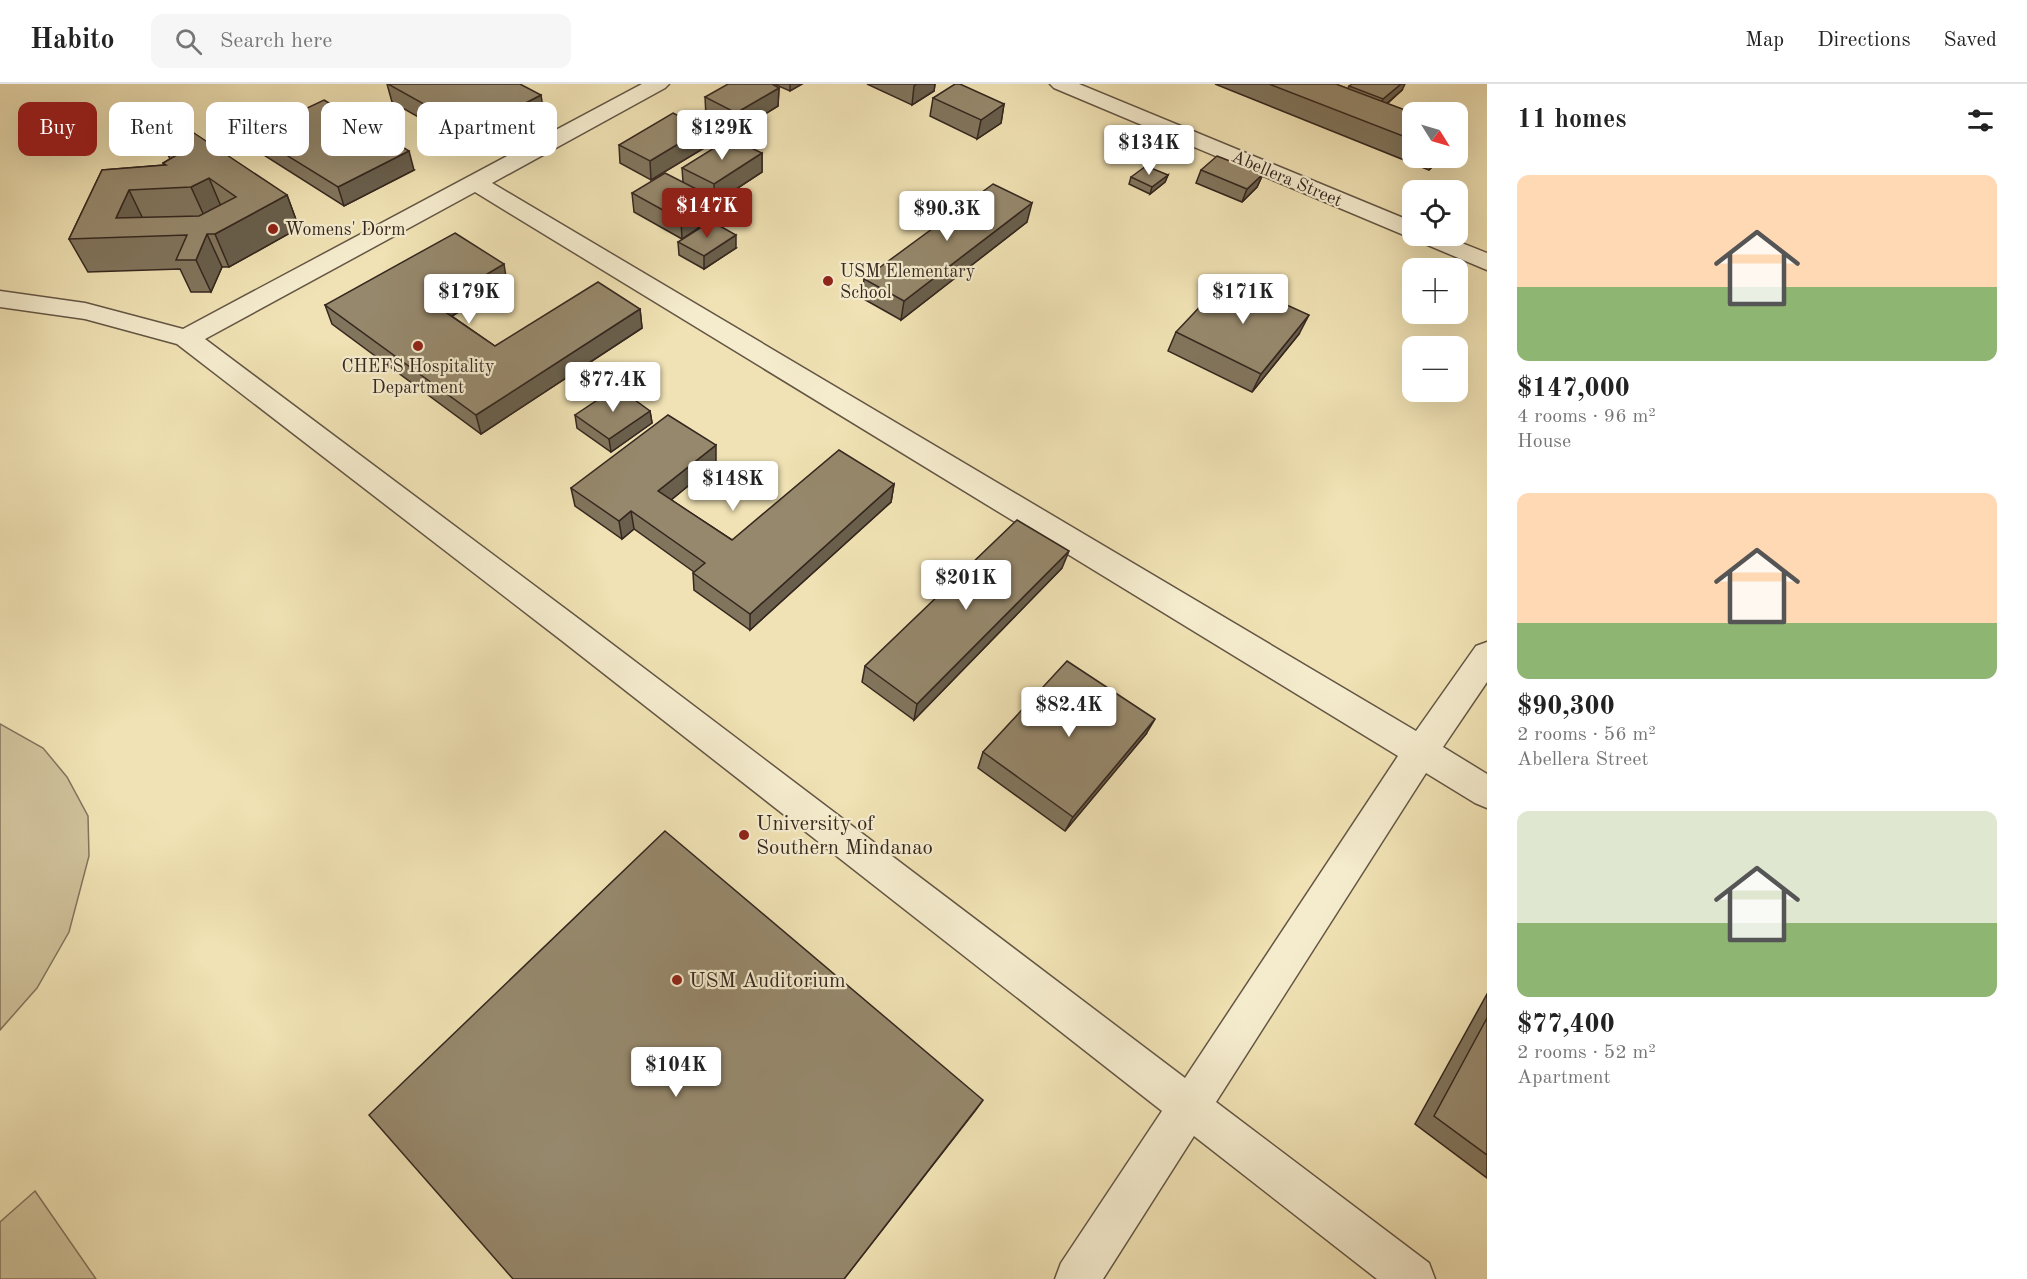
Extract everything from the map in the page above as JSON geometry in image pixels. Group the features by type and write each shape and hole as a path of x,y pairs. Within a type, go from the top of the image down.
{"street":[{"path":"186,338 658,84"},
{"name":"Abellera Street","path":"1061,84 1402,226"},
{"path":"475,182 1487,792"},
{"path":"1448,246 1487,262"},
{"path":"0,299 85,311 186,338 572,631 1413,1279"},
{"path":"1077,1279 1420,753 1487,656"}],"shaded area":[{"path":"0,724 43,748 67,777 88,816 89,856 69,932 37,988 0,1030"},
{"path":"35,1191 96,1279 0,1279 0,1222"}],"building":[{"path":"388,84 520,84 541,95 528,102 420,102"},
{"path":"728,84 772,84 779,88 736,113 705,97"},
{"path":"955,84 960,84 1004,104 981,120 933,98"},
{"path":"1269,84 1336,84 1402,109 1402,136"},
{"path":"1352,84 1401,84 1383,99 1349,86"},
{"path":"324,100 327,102 321,102 321,156 399,156 338,187 288,156 309,156 309,107"},
{"path":"673,113 703,129 650,161 619,145"},
{"path":"194,133 206,141 206,156 228,156 287,195 215,234 207,234 196,260 176,260 187,235 69,239 102,170 166,165 163,163 175,156 194,156","holes":["209,178 236,197 199,216 116,218 129,190 191,187"]},
{"path":"730,138 762,153 714,184 682,168"},
{"path":"1217,156 1263,174 1247,189 1201,170"},
{"path":"1146,166 1168,175 1152,187 1131,177"},
{"path":"665,173 714,198 681,220 632,193"},
{"path":"993,184 1032,203 904,301 864,279"},
{"path":"711,221 736,235 704,256 678,242"},
{"name":"CHEFS Hospitality Department","path":"455,233 504,264 435,305 495,346 598,282 640,309 476,415 325,305"},
{"path":"1227,278 1309,315 1261,374 1176,332"},
{"path":"617,387 650,411 609,439 575,415"},
{"path":"668,415 716,445 658,491 732,540 839,450 894,484 750,614 693,573 705,563 631,511 619,521 571,488"},
{"path":"1017,520 1069,551 917,704 865,666"},
{"path":"1067,661 1155,719 1073,817 983,752"},
{"name":"USM Auditorium","path":"665,831 983,1100 844,1279 513,1279 369,1115"},
{"path":"1487,1018 1487,1155 1434,1116"}],"place":[{"name":"Womens' Dorm","path":"273,229"},
{"name":"USM Elementary School","path":"828,281"},
{"name":"CHEFS Hospitality Department","path":"418,346"},
{"name":"University of Southern Mindanao","path":"744,835"},
{"name":"USM Auditorium","path":"677,980"}]}
